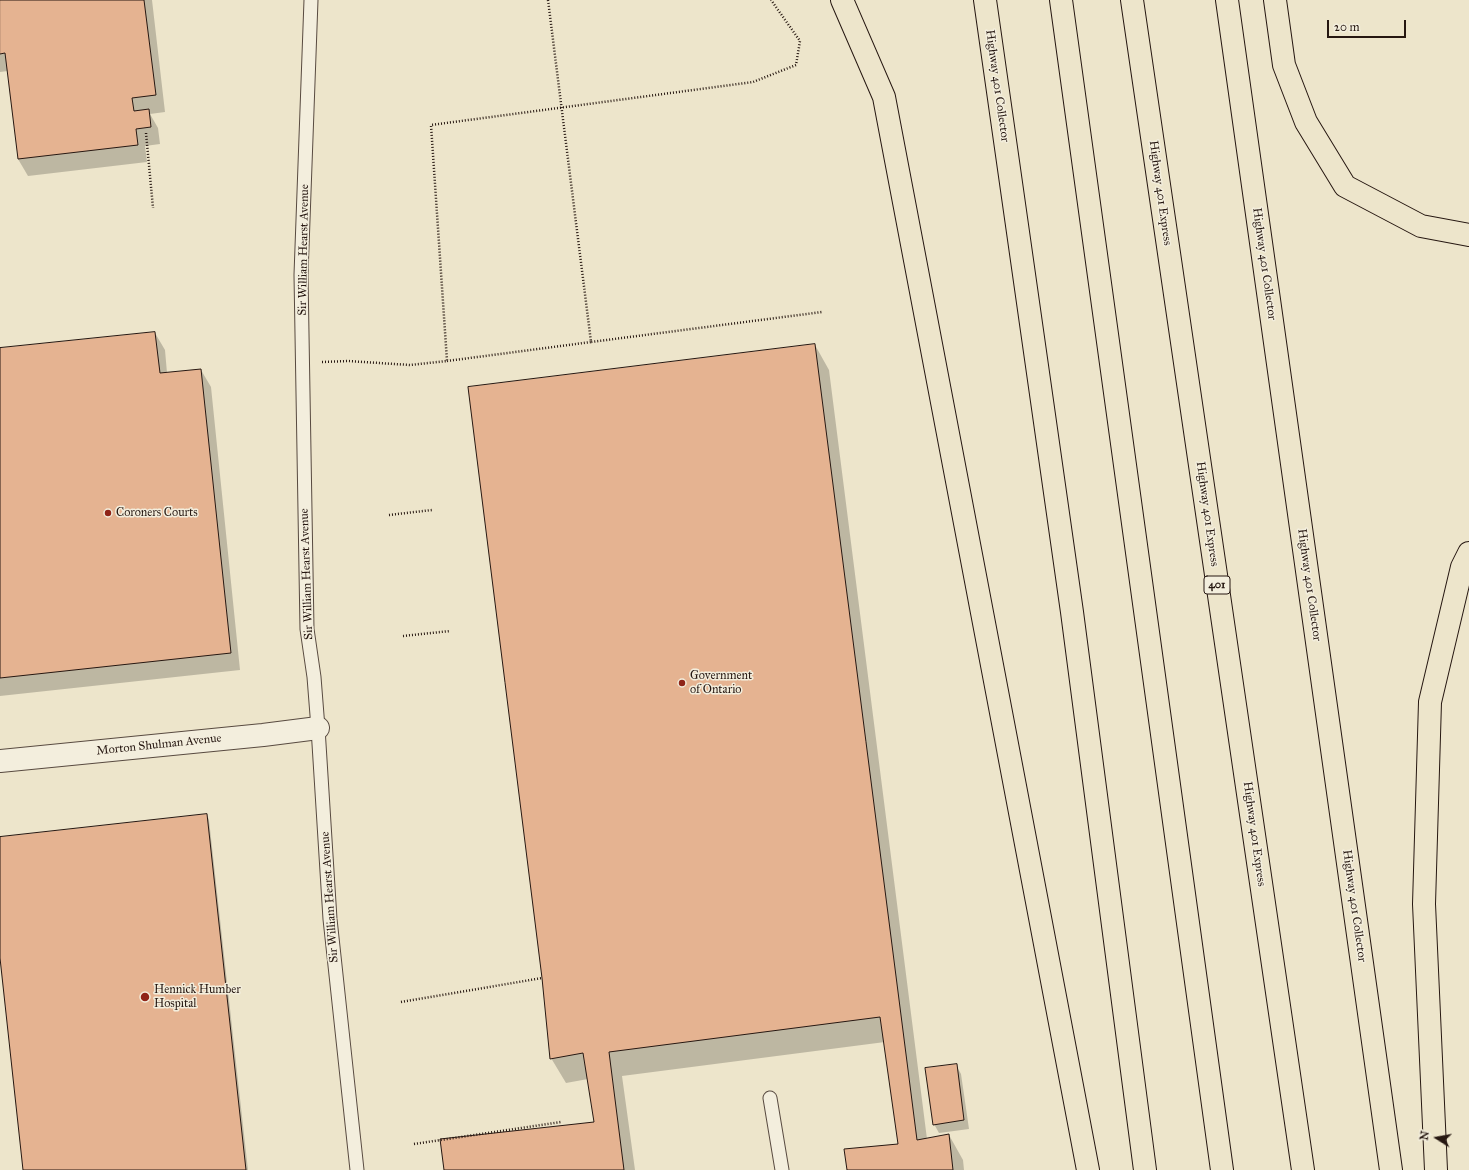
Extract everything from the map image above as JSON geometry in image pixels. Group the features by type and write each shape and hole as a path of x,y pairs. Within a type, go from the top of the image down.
{"highway":[{"path":"842,0 884,97 1088,1170"},
{"name":"Highway 401 Collector","path":"985,0 1072,612 1145,1170"},
{"path":"1061,0 1222,1170"},
{"name":"Highway 401 Express","path":"1132,0 1303,1170"},
{"name":"Highway 401 Collector","path":"1227,0 1392,1170"},
{"path":"1276,0 1284,65 1306,122 1345,186 1421,226 1469,235"},
{"path":"1436,1170 1424,904 1430,702 1462,567 1469,553"}],"street":[{"name":"Morton Shulman Avenue","path":"0,761 264,735 318,728"}],"lane":[{"name":"Sir William Hearst Avenue","path":"311,0 302,265 307,629 314,677 330,919 357,1170"},
{"path":"770,1098 782,1170"}],"path":[{"path":"548,0 591,342"},
{"path":"447,361 431,125 753,82 796,66 800,41 771,0"},
{"path":"146,133 153,208"},
{"path":"303,363 348,361 410,365 822,312"},
{"path":"389,515 432,510"},
{"path":"403,636 450,631"},
{"path":"401,1002 542,978"},
{"path":"414,1144 561,1122"}],"building":[{"path":"0,0 144,0 156,95 132,98 134,111 149,109 151,127 136,129 138,145 18,159 5,53 0,54"},
{"name":"Coroners Courts","path":"155,332 160,373 201,369 231,653 0,678 0,348"},
{"name":"Government of Ontario","path":"815,344 917,1140 949,1134 953,1170 847,1170 844,1149 898,1144 880,1017 609,1052 624,1170 444,1170 440,1139 594,1122 583,1053 550,1059 542,978 468,387"},
{"name":"Hennick Humber Hospital","path":"207,814 246,1170 23,1170 0,958 0,837"},
{"path":"957,1064 964,1120 933,1125 925,1068"}],"place":[{"name":"Coroners Courts","path":"108,513"},
{"name":"Government of Ontario","path":"682,683"},
{"name":"Hennick Humber Hospital","path":"145,997"}]}
